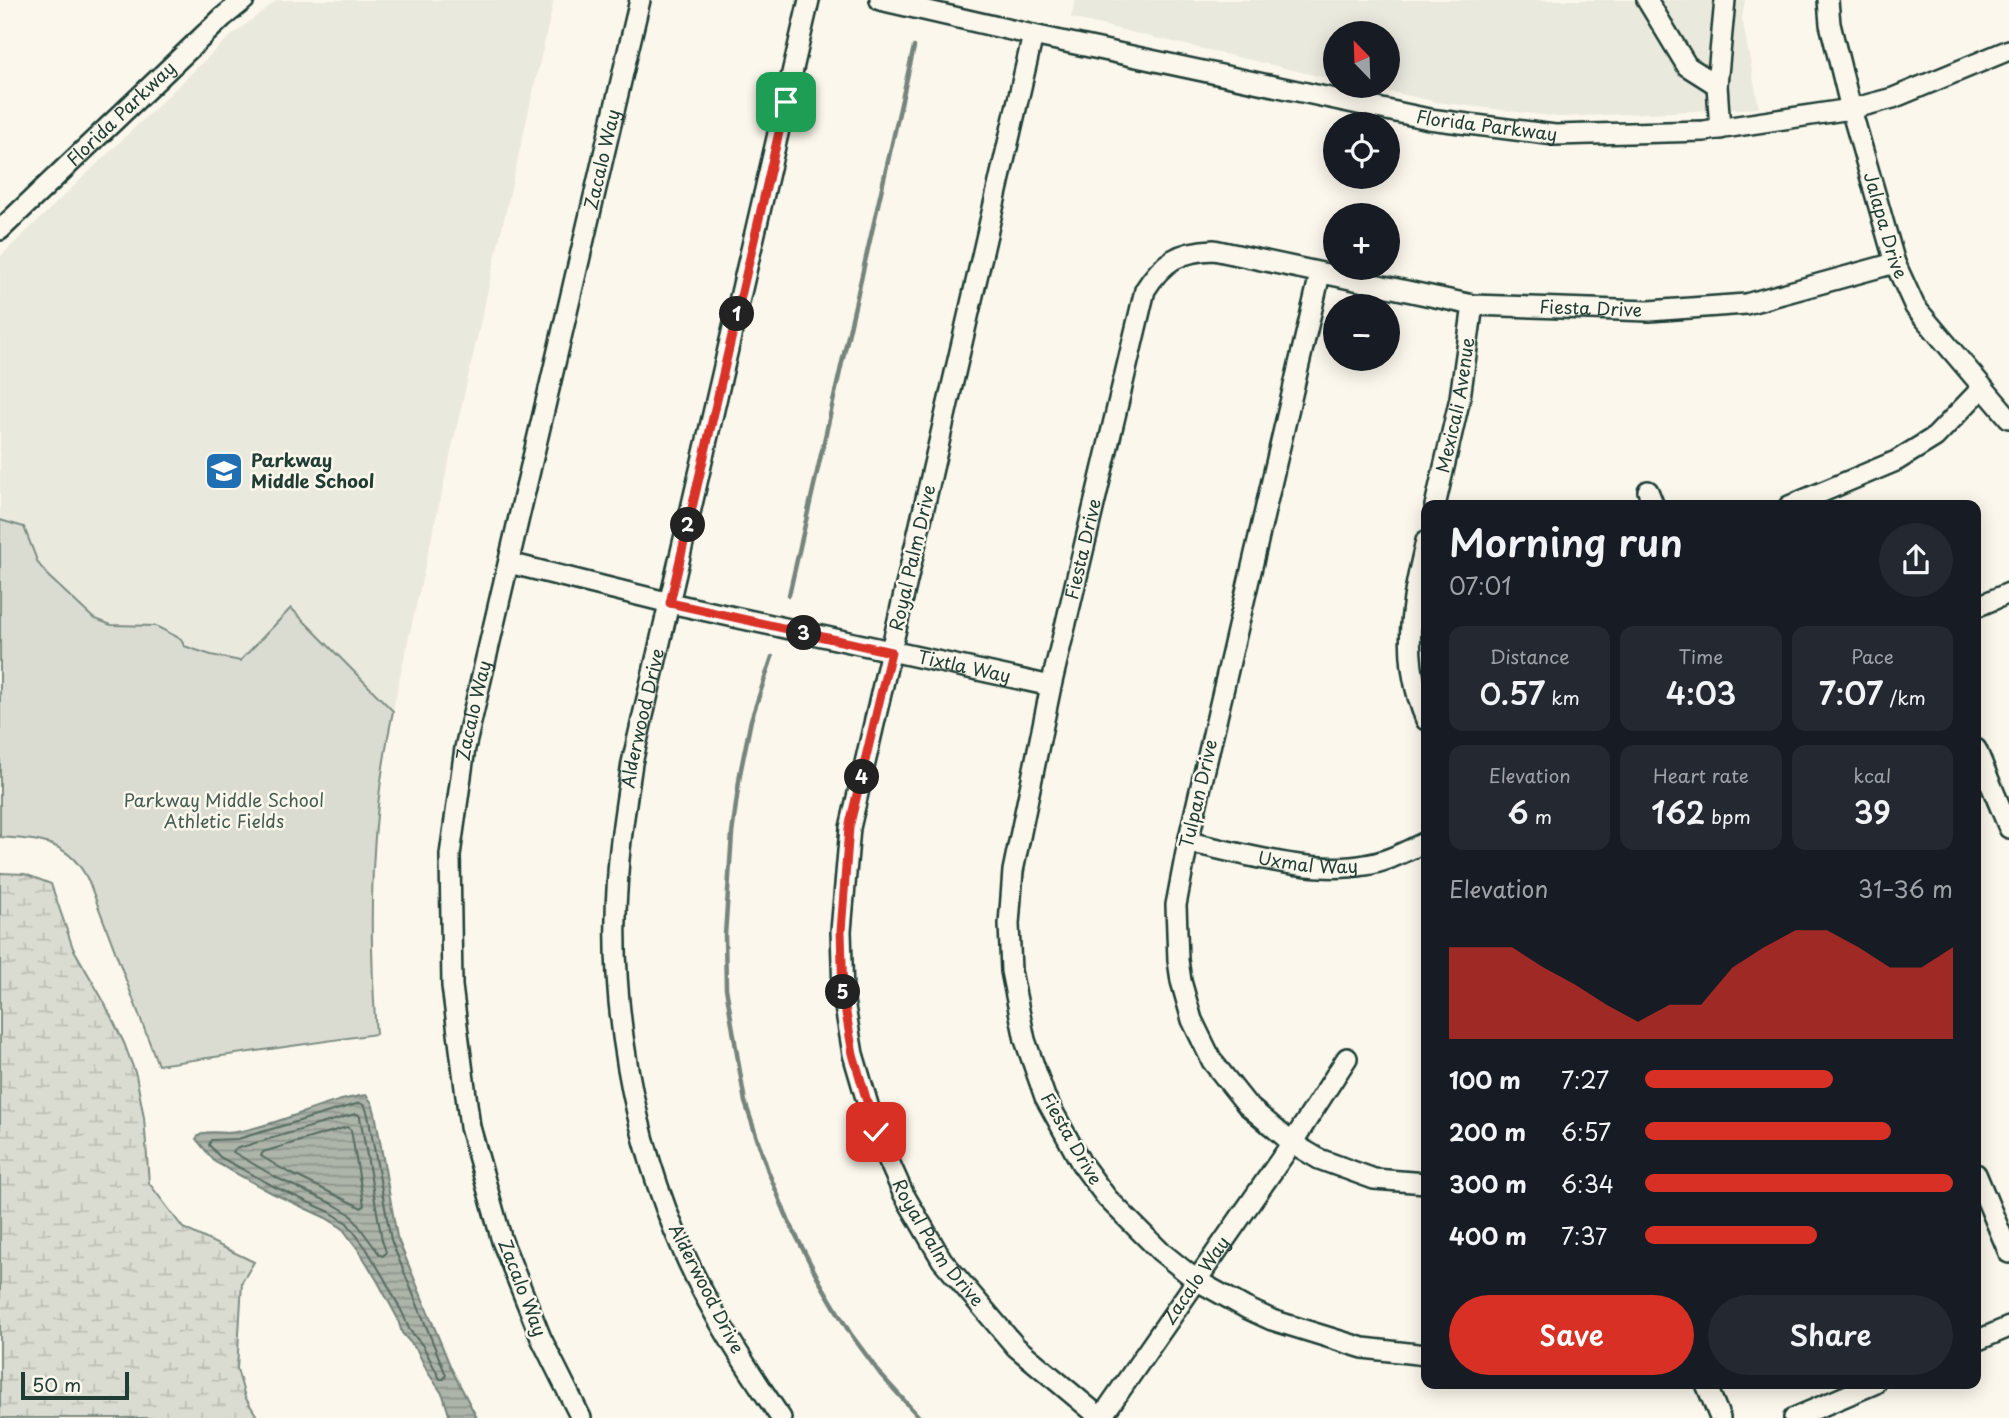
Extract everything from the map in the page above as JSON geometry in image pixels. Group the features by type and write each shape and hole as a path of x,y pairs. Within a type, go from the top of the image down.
{"street":[{"name":"Florida Parkway","path":"0,230 244,0"},
{"name":"Zacalo Way","path":"581,1418 541,1338 502,1241 470,1127 452,986 450,855 465,748 640,0"},
{"name":"Alderwood Drive","path":"781,1418 739,1357 711,1308 684,1254 662,1197 635,1103 619,1001 616,943 623,823 632,763 809,0"},
{"name":"Florida Parkway","path":"880,0 1429,119 1555,135 1704,131 1851,109 1893,98 2009,50"},
{"path":"1647,0 1687,66 1717,85"},
{"path":"1720,129 1717,85 1725,0"},
{"name":"Jalapa Drive","path":"1828,0 1830,24 1851,109 1895,263 1915,307 2009,418"},
{"name":"Royal Palm Drive","path":"1032,35 849,828 841,931 843,995 853,1054 876,1132 903,1193 942,1260 1016,1347 1101,1418"},
{"name":"Fiesta Drive","path":"1421,1354 1363,1348 1272,1320 1196,1280 1160,1251 1107,1198 1081,1163 1045,1097 1025,1040 1012,971 1009,924 1017,849 1051,686 1145,290 1163,266 1180,256 1199,250 1214,250 1473,305 1649,311 1746,304 1895,263"},
{"name":"Tulpan Drive","path":"1320,274 1188,842 1176,905 1178,960 1192,1020 1212,1061 1247,1105 1292,1143 1319,1159 1374,1179 1421,1183"},
{"name":"Mexicali Avenue","path":"1436,500 1460,398 1473,305"},
{"path":"1804,500 1896,461 1935,437 1982,388"},
{"name":"Tixtla Way","path":"509,563 670,603 1051,686"},
{"path":"1421,563 1413,597 1410,648 1421,708"},
{"path":"1981,605 2009,593"},
{"path":"1981,761 2009,828"},
{"name":"Uxmal Way","path":"1188,842 1306,866 1343,868 1386,860 1421,844"},
{"name":"Zacalo Way","path":"1101,1418 1292,1143 1347,1058"},
{"path":"1981,1186 2009,1253"},
{"path":"1981,1339 2009,1327"},
{"path":"1708,1389 1720,1418"},
{"path":"1794,1418 1862,1389"}],"shaded area":[{"name":"Parkway Middle School","path":"277,0 554,0 398,685 384,759 371,888 371,966 376,1034 158,1065 89,882 79,864 64,850 45,842 0,837 0,257 227,39"},
{"path":"1075,0 1745,0 1742,18 1759,108 1559,117 1437,102 1400,94 1400,21 1323,21 1323,77 1071,18"}],"green space":[{"name":"Parkway Middle School Athletic Fields","path":"0,520 24,527 38,563 49,577 93,618 111,625 156,626 181,639 184,646 240,661 291,608 393,711 375,832 372,952 376,1034 158,1065 89,882 81,868 73,858 53,845 0,837"},
{"path":"0,873 25,874 51,884 73,948 103,1000 136,1075 144,1118 149,1183 183,1228 254,1262 242,1282 237,1369 245,1397 258,1418 0,1418"}],"water":[{"path":"366,1095 375,1113 397,1237 451,1368 477,1418 450,1418 443,1395 417,1350 402,1333 397,1317 378,1282 342,1228 215,1162 196,1139 209,1132 231,1133 252,1129 333,1102"}],"waterway":[{"path":"789,595 914,47"},
{"path":"772,657 751,720 740,774 732,834 725,935 726,988 745,1102 768,1171 789,1222 821,1284 850,1333 881,1375 920,1418"}],"place":[{"name":"Parkway Middle School","path":"224,471"}],"route":[{"path":"786,102 670,603 891,652 849,828 841,931 843,995 853,1054 876,1132"}]}
